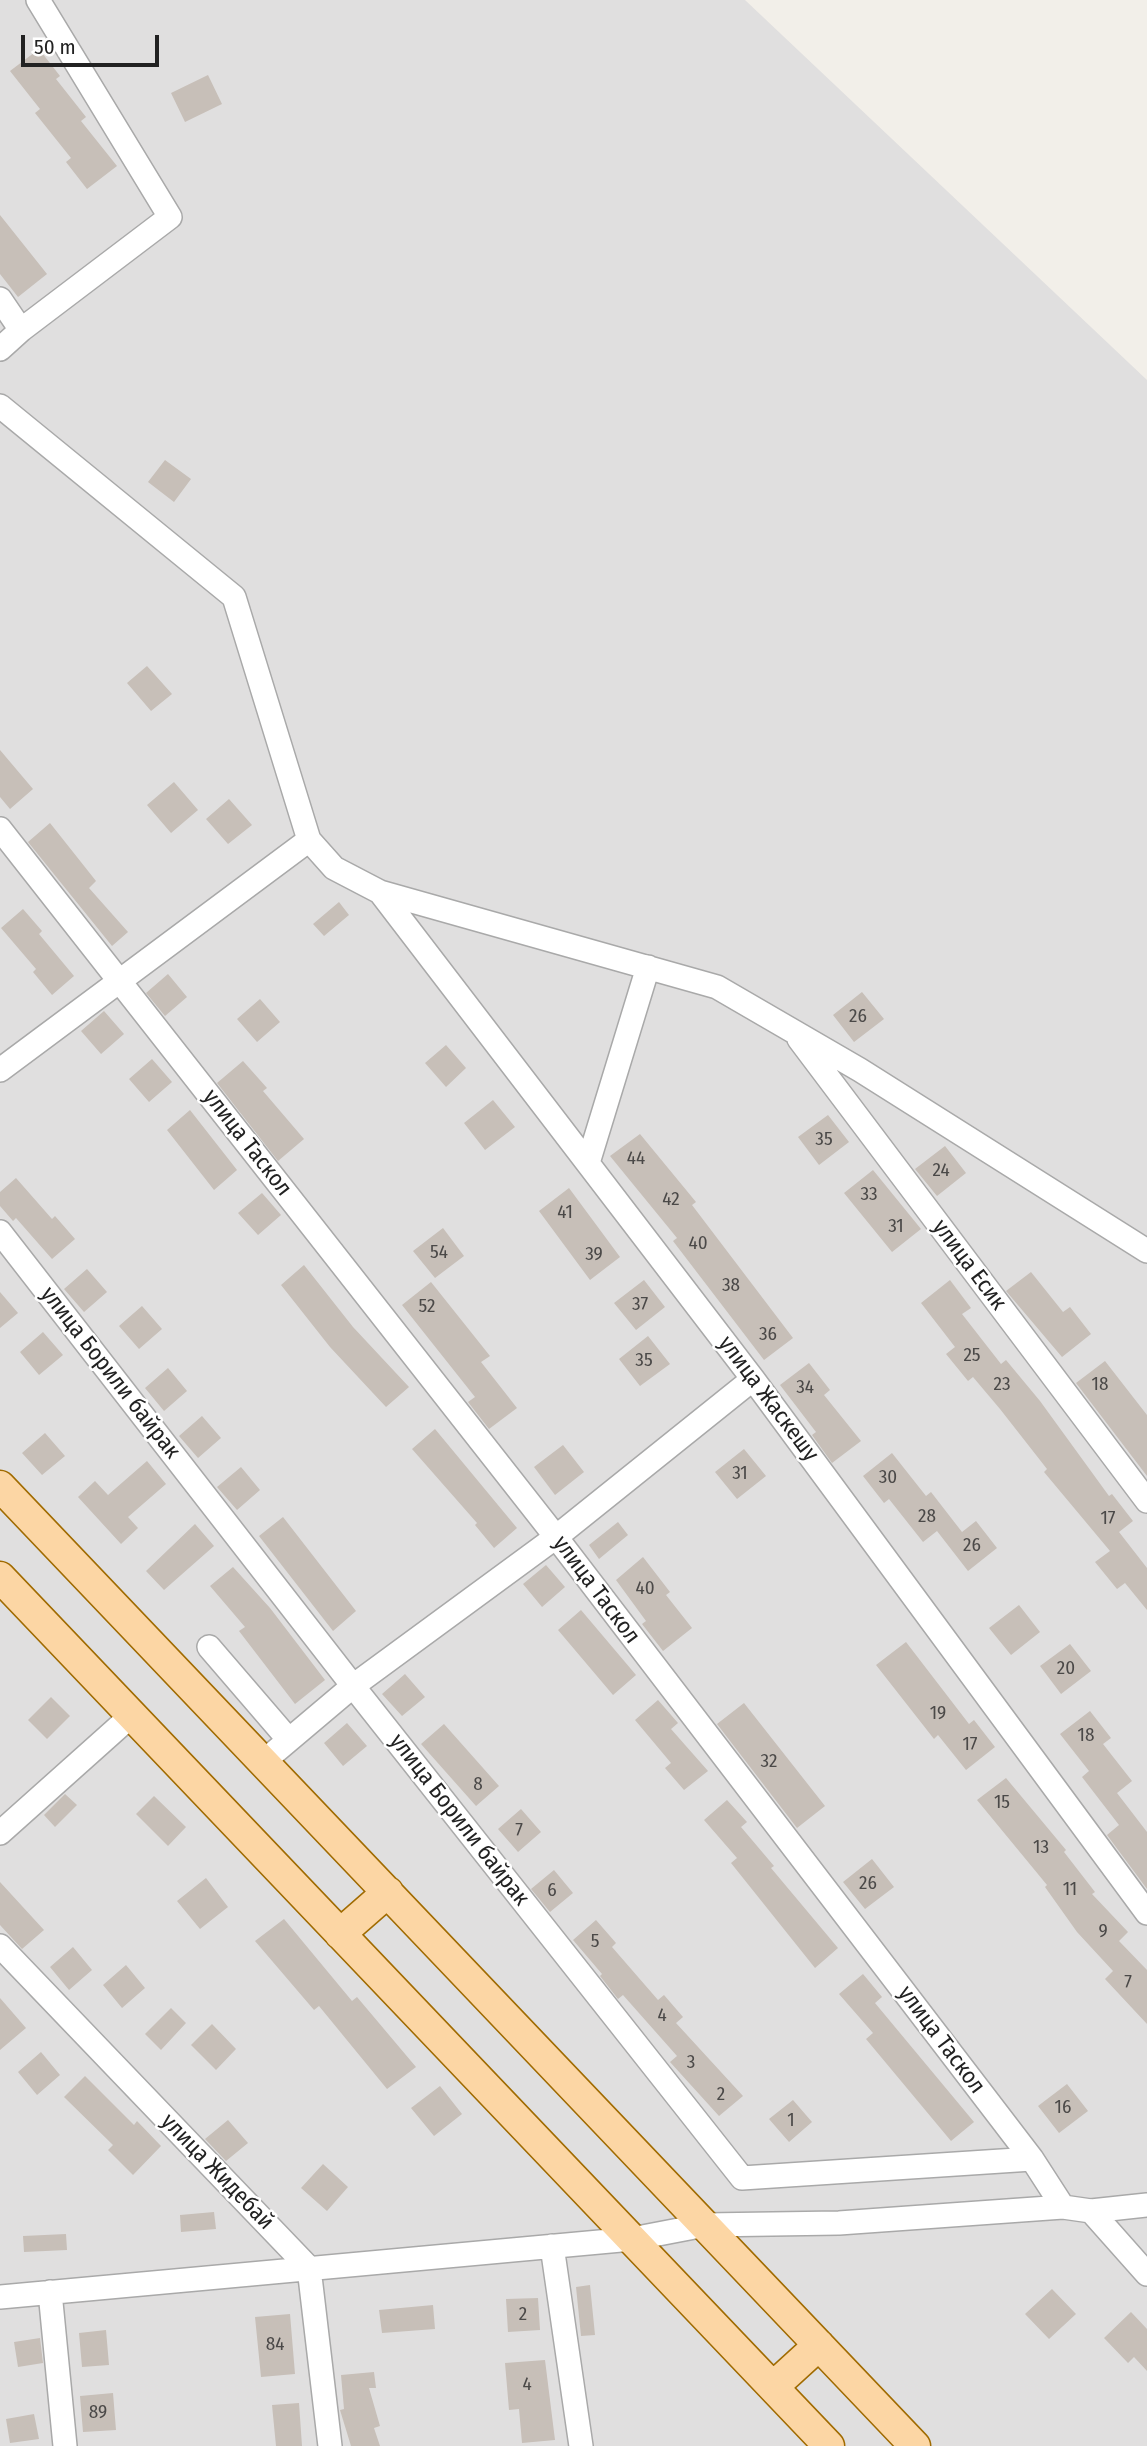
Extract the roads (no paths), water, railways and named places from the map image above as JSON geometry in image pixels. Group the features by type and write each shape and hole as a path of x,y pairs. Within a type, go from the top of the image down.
{"main road":[{"path":"0,1486 915,2446"},
{"path":"0,1577 829,2446"},
{"path":"341,1934 387,1892"},
{"path":"773,2387 819,2345"}],"street":[{"path":"0,349 21,330 170,217 38,0"},
{"path":"0,299 21,330"},
{"path":"0,405 234,597 309,840 334,868 380,892 717,987 860,1070 1147,1251"},
{"name":"улица Таскол","path":"0,829 556,1537 1032,2160 1063,2207"},
{"path":"0,1070 309,840"},
{"name":"улица Жаскешу","path":"380,892 753,1379 1147,1913"},
{"path":"589,1163 648,967"},
{"name":"улица Есик","path":"792,1030 1147,1500"},
{"name":"улица Борили байрак","path":"0,1232 353,1686 742,2178 1032,2160"},
{"path":"263,1762 353,1686 556,1537 753,1379"},
{"path":"209,1647 289,1740"},
{"path":"0,1833 132,1715"},
{"name":"улица Жидебай","path":"0,1945 309,2268"},
{"path":"0,2297 632,2239 705,2225 839,2223 1063,2207 1091,2211 1147,2205"},
{"path":"1091,2211 1147,2274"},
{"path":"552,2246 581,2446"},
{"path":"309,2268 330,2446"},
{"path":"50,2292 65,2446"}]}
